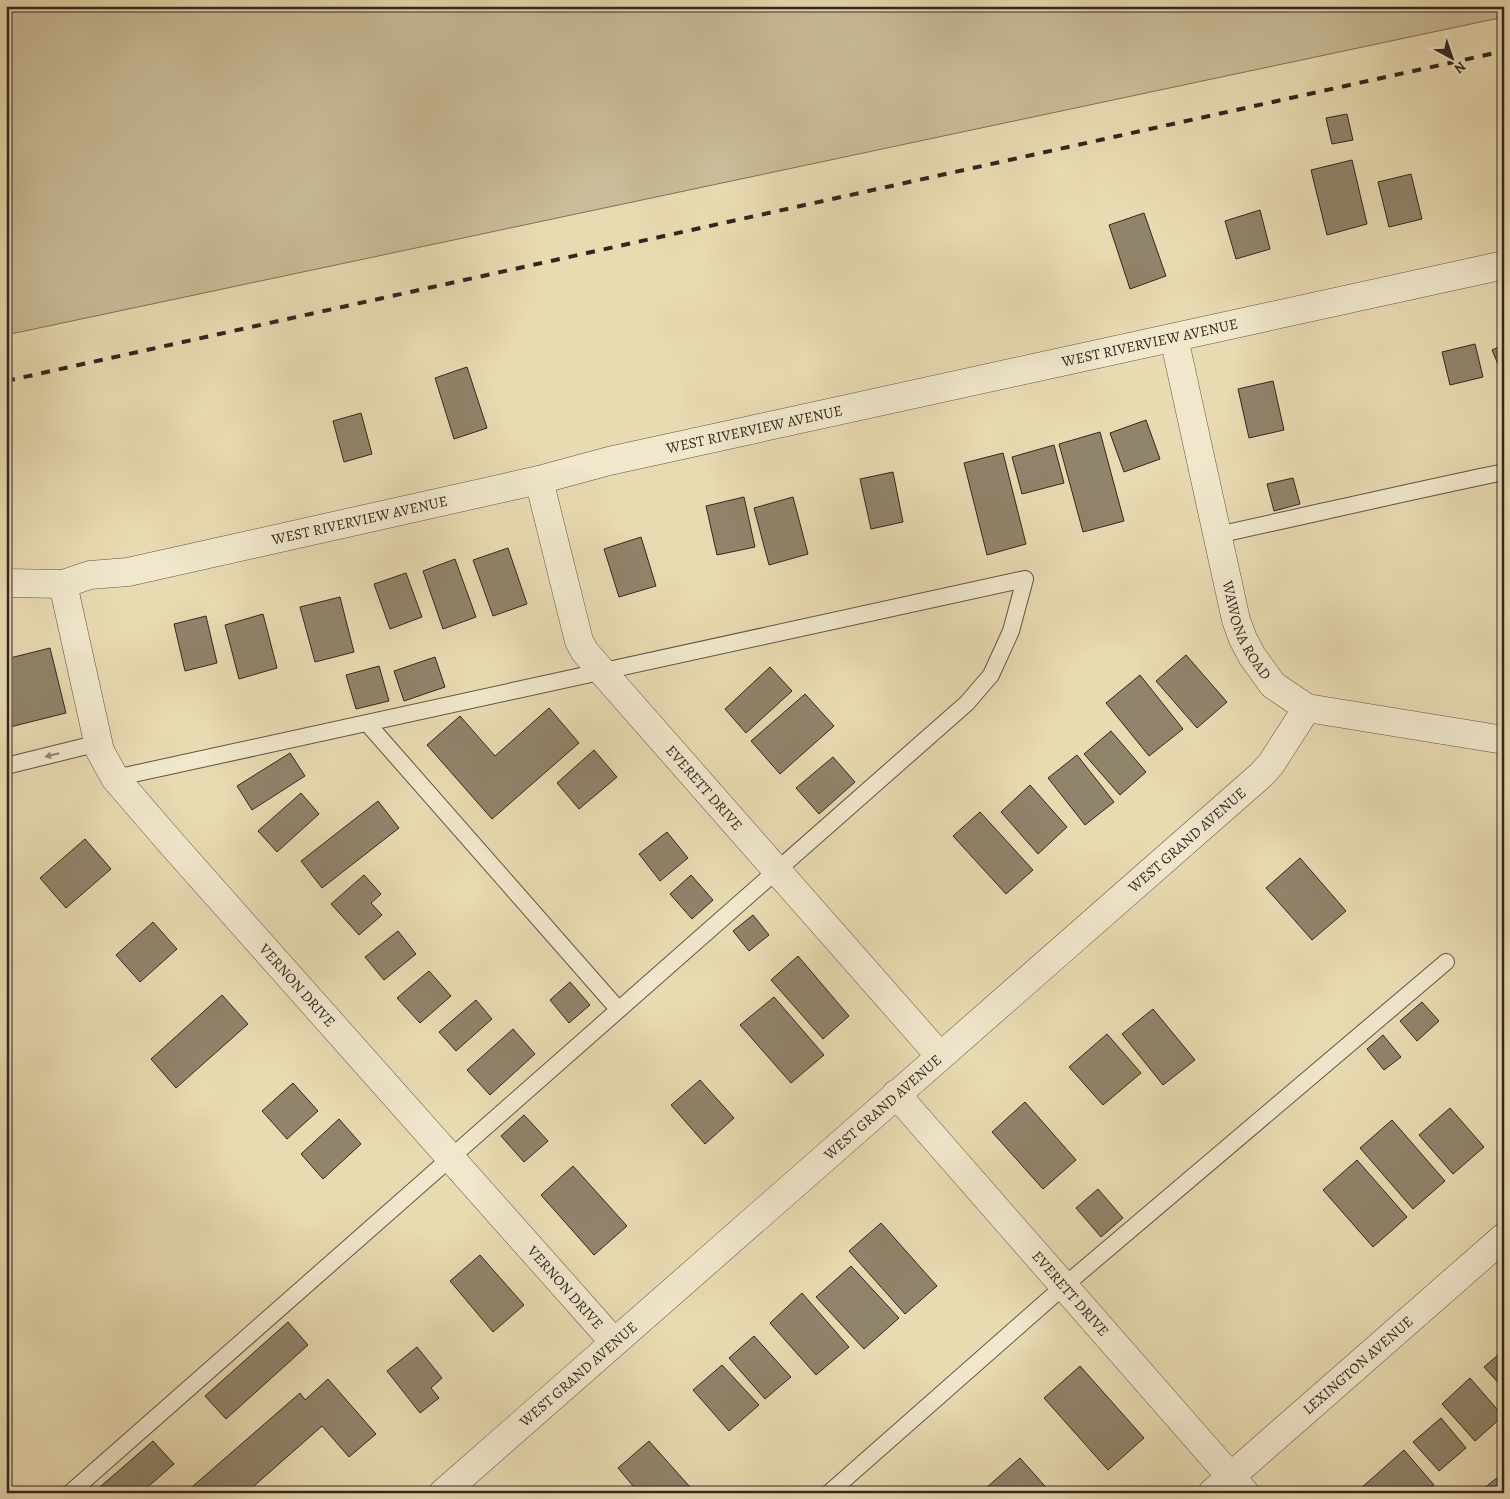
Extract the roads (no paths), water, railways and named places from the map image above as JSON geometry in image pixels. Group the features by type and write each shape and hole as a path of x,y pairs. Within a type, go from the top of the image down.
{"street":[{"name":"WEST RIVERVIEW AVENUE","path":"6,583 63,584 90,575 128,572 540,480 609,461 1504,265"},
{"name":"WAWONA ROAD","path":"1174,338 1236,620 1252,656 1273,685 1307,708 1504,740"},
{"name":"EVERETT DRIVE","path":"540,480 579,641 585,652 940,1056"},
{"name":"VERNON DRIVE","path":"63,584 100,751 115,778 170,844 614,1342"},
{"name":"WEST GRAND AVENUE","path":"443,1493 1261,775 1271,764 1307,708"},
{"name":"EVERETT DRIVE","path":"896,1094 1064,1286 1229,1487"},
{"name":"LEXINGTON AVENUE","path":"1229,1487 1504,1237"}],"lane":[{"path":"1217,535 1324,512 1391,495 1504,472"},
{"path":"70,1493 967,703 990,675 1012,631 1025,579 115,778"},
{"path":"367,723 618,1009"},
{"path":"6,766 99,743"},
{"path":"829,1493 1064,1286 1446,962"}],"railway":[{"path":"6,381 1504,51"}]}
